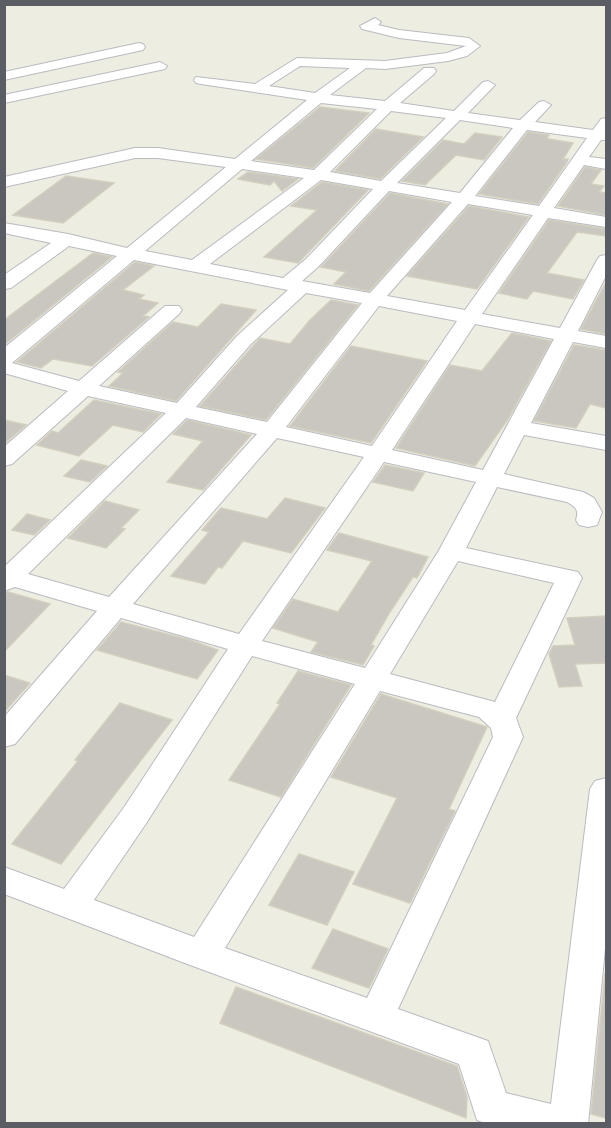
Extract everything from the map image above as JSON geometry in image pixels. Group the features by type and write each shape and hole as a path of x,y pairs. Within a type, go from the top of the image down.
{"street":[{"path":"258,88 297,62 385,64 448,57 474,46 469,42 399,34 366,26 375,22"},
{"path":"4,75 139,47"},
{"path":"4,359 318,98 362,65"},
{"path":"4,99 160,66"},
{"path":"196,266 318,175 388,106 429,71"},
{"path":"201,80 523,125 604,131"},
{"path":"7,578 183,409 312,263 383,188 488,85"},
{"path":"4,86 22,95"},
{"path":"4,737 116,606 273,429 374,300 465,199 523,125 544,105"},
{"path":"72,904 136,814 245,645 336,517 468,318 579,160 604,131"},
{"path":"4,182 135,153 183,156 318,175 383,188 606,222"},
{"path":"579,160 606,164"},
{"path":"4,228 468,318 568,333 606,342"},
{"path":"4,284 68,239"},
{"path":"202,955 451,552 606,260"},
{"path":"4,459 172,310"},
{"path":"4,367 85,389 575,497 586,503 590,512 588,520"},
{"path":"517,427 606,443"},
{"path":"451,552 569,578 501,718"},
{"path":"7,578 489,710 501,718 507,727 508,737 376,1018"},
{"path":"568,1124 606,789"},
{"path":"4,880 202,955 475,1053 491,1107 558,1124"}],"building":[{"path":"320,107 369,113 313,168 256,159"},
{"path":"376,129 423,137 380,179 335,171"},
{"path":"528,132 549,135 547,138 549,139 573,143 563,159 568,159 567,162 538,204 479,194"},
{"path":"475,133 502,137 484,160 456,155 425,185 402,181 443,140 464,144"},
{"path":"585,167 601,170 591,184 604,186 599,192 606,193 606,215 558,206"},
{"path":"248,172 298,179 282,191 274,181 270,185 238,179"},
{"path":"66,176 114,183 63,223 13,215"},
{"path":"322,182 368,190 298,263 264,257 317,210 291,206"},
{"path":"390,193 448,204 369,291 334,284 346,272 321,267"},
{"path":"469,206 529,217 477,289 407,276"},
{"path":"549,220 606,229 606,236 577,232 547,273 584,280 573,299 533,291 527,299 499,293"},
{"path":"93,253 112,257 4,345 4,320"},
{"path":"135,262 154,266 123,290 144,295 139,299 158,303 143,316 149,317 92,366 53,359 41,368 17,362"},
{"path":"605,284 606,334 581,329"},
{"path":"331,300 358,305 266,420 200,406 260,338 290,344"},
{"path":"221,304 256,310 176,401 109,386 123,373 118,372 173,322 198,327"},
{"path":"512,333 551,341 508,419 475,466 396,448 450,365 482,371"},
{"path":"574,345 606,350 606,408 590,404 576,428 534,421"},
{"path":"351,346 427,361 371,443 290,426"},
{"path":"94,400 161,414 143,432 113,425 79,456 37,445 52,431 58,433"},
{"path":"4,420 26,425 5,443 4,443"},
{"path":"187,420 251,435 203,490 167,482 203,441 173,434"},
{"path":"81,460 107,466 90,482 64,476"},
{"path":"385,465 424,473 413,491 373,482"},
{"path":"285,498 325,508 291,553 243,541 222,568 218,567 205,584 171,576 209,532 202,530 221,508 267,519"},
{"path":"105,501 139,510 121,528 125,529 106,548 68,538"},
{"path":"27,514 50,520 34,535 12,530"},
{"path":"339,533 428,557 417,578 413,577 390,612 371,645 374,646 363,665 311,652 318,642 273,628 293,599 338,612 345,602 372,561 327,550"},
{"path":"8,592 50,604 4,652 4,593"},
{"path":"606,616 606,663 575,664 582,686 559,687 549,654 553,646 575,645 567,618"},
{"path":"121,622 190,640 218,650 197,679 97,650"},
{"path":"298,671 351,685 281,797 229,780 280,704 277,703"},
{"path":"4,675 30,683 4,712"},
{"path":"381,694 487,727 449,809 455,811 410,903 353,884 397,798 331,777"},
{"path":"120,703 172,720 61,864 12,844 78,761 75,760"},
{"path":"299,854 354,872 327,925 269,905"},
{"path":"333,929 388,949 369,988 312,968"},
{"path":"606,974 606,1118 591,1114"},
{"path":"236,987 457,1066 467,1097 466,1118 220,1023"}]}
